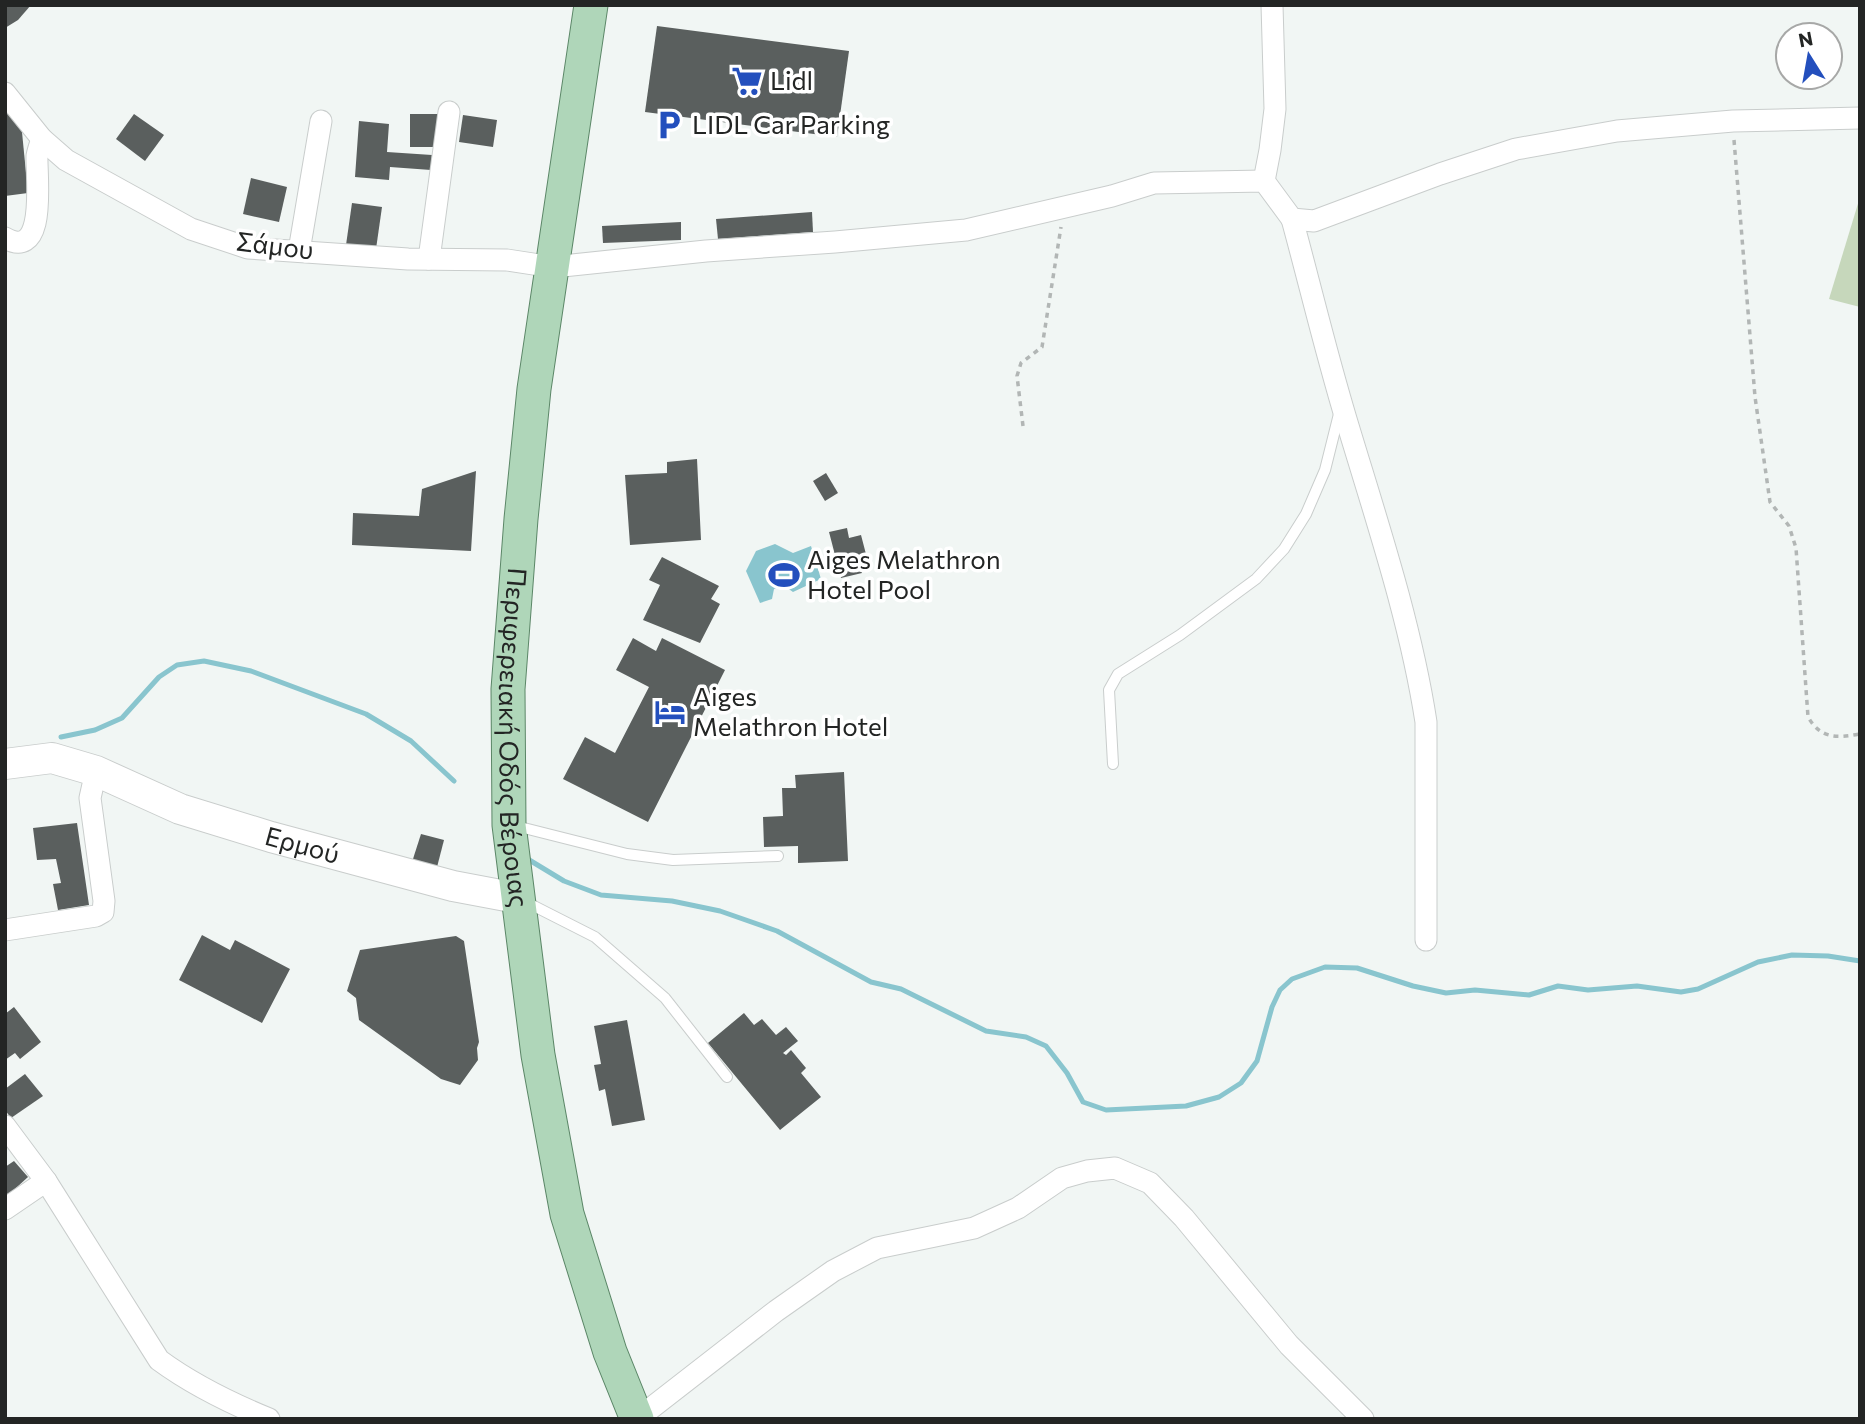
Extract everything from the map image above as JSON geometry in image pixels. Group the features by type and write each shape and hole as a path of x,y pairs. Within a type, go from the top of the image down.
{"main road":[{"name":"Περιφερειακή Οδός Βέροιας","path":"591,5 534,389 508,689 509,825 538,1055 567,1214 610,1352 637,1419"}],"street":[{"path":"1272,5 1275,109 1264,181 1292,219 1390,561 1425,711 1426,940"},
{"name":"Σάμου","path":"5,93 42,139 66,160 191,229 248,247 408,259 507,260 553,267 706,251 966,230 1154,183 1264,181"},
{"path":"429,259 449,112"},
{"path":"1292,219 1314,221 1516,149 1617,131 1733,121 1860,118"},
{"path":"299,251 321,121"},
{"path":"5,238 22,241 34,231 38,213 37,153 42,139"},
{"name":"Ερμού","path":"5,764 52,758 96,771 180,809 271,837 453,886 517,898"},
{"path":"5,930 96,916 103,912 104,901 90,798 96,771"},
{"path":"5,1126 46,1181 159,1360 186,1379 232,1404 269,1419"},
{"path":"637,1419 833,1271 877,1248 974,1228 1018,1208 1062,1178 1087,1171 1115,1168 1150,1183 1184,1218 1289,1345 1363,1419"},
{"path":"5,1209 46,1181"}],"lane":[{"path":"1113,764 1110,690 1118,674 1180,635 1256,579 1284,549 1306,514 1325,470 1342,401"},
{"path":"509,825 627,854 673,860 778,856"},
{"path":"517,898 595,937 665,998 727,1077"}],"path":[{"path":"1733,121 1755,397 1770,502 1788,526 1797,548 1808,718 1815,729 1829,736 1860,734"},
{"path":"1023,426 1017,376 1021,363 1042,346 1063,207"}],"green space":[{"path":"1860,197 1860,307 1829,299"}],"water":[{"name":"Aiges Melathron Hotel Pool","path":"775,544 793,553 811,546 821,579 793,592 783,585 774,589 772,599 760,603 746,571 756,551"}],"building":[{"path":"5,5 31,5 18,20 5,28"},
{"name":"Lidl","path":"657,26 849,51 837,137 645,112"},
{"path":"5,109 21,122 28,193 5,196"},
{"path":"134,114 164,135 145,161 116,139"},
{"path":"410,114 441,114 441,147 410,147"},
{"path":"463,115 497,120 493,147 459,142"},
{"path":"359,121 389,124 387,152 432,155 431,170 390,167 389,180 355,177"},
{"path":"251,178 287,187 279,222 243,214"},
{"path":"352,203 382,207 376,249 346,245"},
{"path":"812,212 813,232 718,239 716,219"},
{"path":"681,222 681,240 603,243 602,226"},
{"path":"697,459 701,540 630,545 625,475 667,473 667,462"},
{"path":"476,471 471,551 352,545 353,513 419,516 422,489"},
{"path":"826,473 838,493 825,501 813,481"},
{"path":"847,528 849,538 861,535 867,558 859,559 862,573 841,578 829,532"},
{"path":"662,557 719,586 711,599 720,604 700,643 643,620 660,585 649,580"},
{"name":"Aiges Melathron Hotel","path":"633,638 656,651 662,638 725,670 648,822 563,779 585,737 615,753 649,687 616,670"},
{"path":"844,772 848,861 798,863 798,846 764,847 763,817 783,816 782,788 796,788 795,775"},
{"path":"77,823 89,905 58,910 53,884 61,883 56,859 37,860 33,828"},
{"path":"421,834 444,840 436,871 412,862"},
{"path":"202,935 230,950 235,940 290,969 262,1023 179,980"},
{"path":"456,936 464,941 479,1042 478,1060 460,1085 441,1079 359,1020 356,998 347,991 360,950"},
{"path":"14,1007 41,1042 20,1059 15,1053 5,1060 5,1014"},
{"path":"744,1013 754,1025 762,1019 776,1035 786,1027 798,1041 783,1053 786,1055 791,1050 806,1068 801,1073 821,1097 780,1130 708,1043"},
{"path":"627,1020 645,1120 612,1126 605,1089 599,1091 594,1065 601,1064 594,1026"},
{"path":"25,1074 43,1096 11,1118 5,1110 5,1089"},
{"path":"14,1161 28,1177 5,1198 5,1167"}],"waterway":[{"path":"61,737 95,730 122,718 159,677 177,665 204,661 251,671 366,714 411,741 454,781"},
{"path":"526,858 564,881 601,895 672,901 720,911 777,931 871,982 901,989 986,1031 1026,1037 1046,1046 1067,1073 1083,1102 1106,1110 1186,1106 1219,1097 1241,1083 1257,1061 1272,1007 1280,990 1292,979 1325,967 1357,968 1413,986 1446,993 1475,990 1529,995 1558,986 1588,990 1637,986 1681,992 1698,989 1758,962 1792,955 1828,956 1860,961"}],"place":[{"name":"Lidl","path":"747,81"},
{"name":"LIDL Car Parking","path":"669,125"},
{"name":"Aiges Melathron Hotel Pool","path":"784,575"},
{"name":"Aiges Melathron Hotel","path":"670,712"}]}
